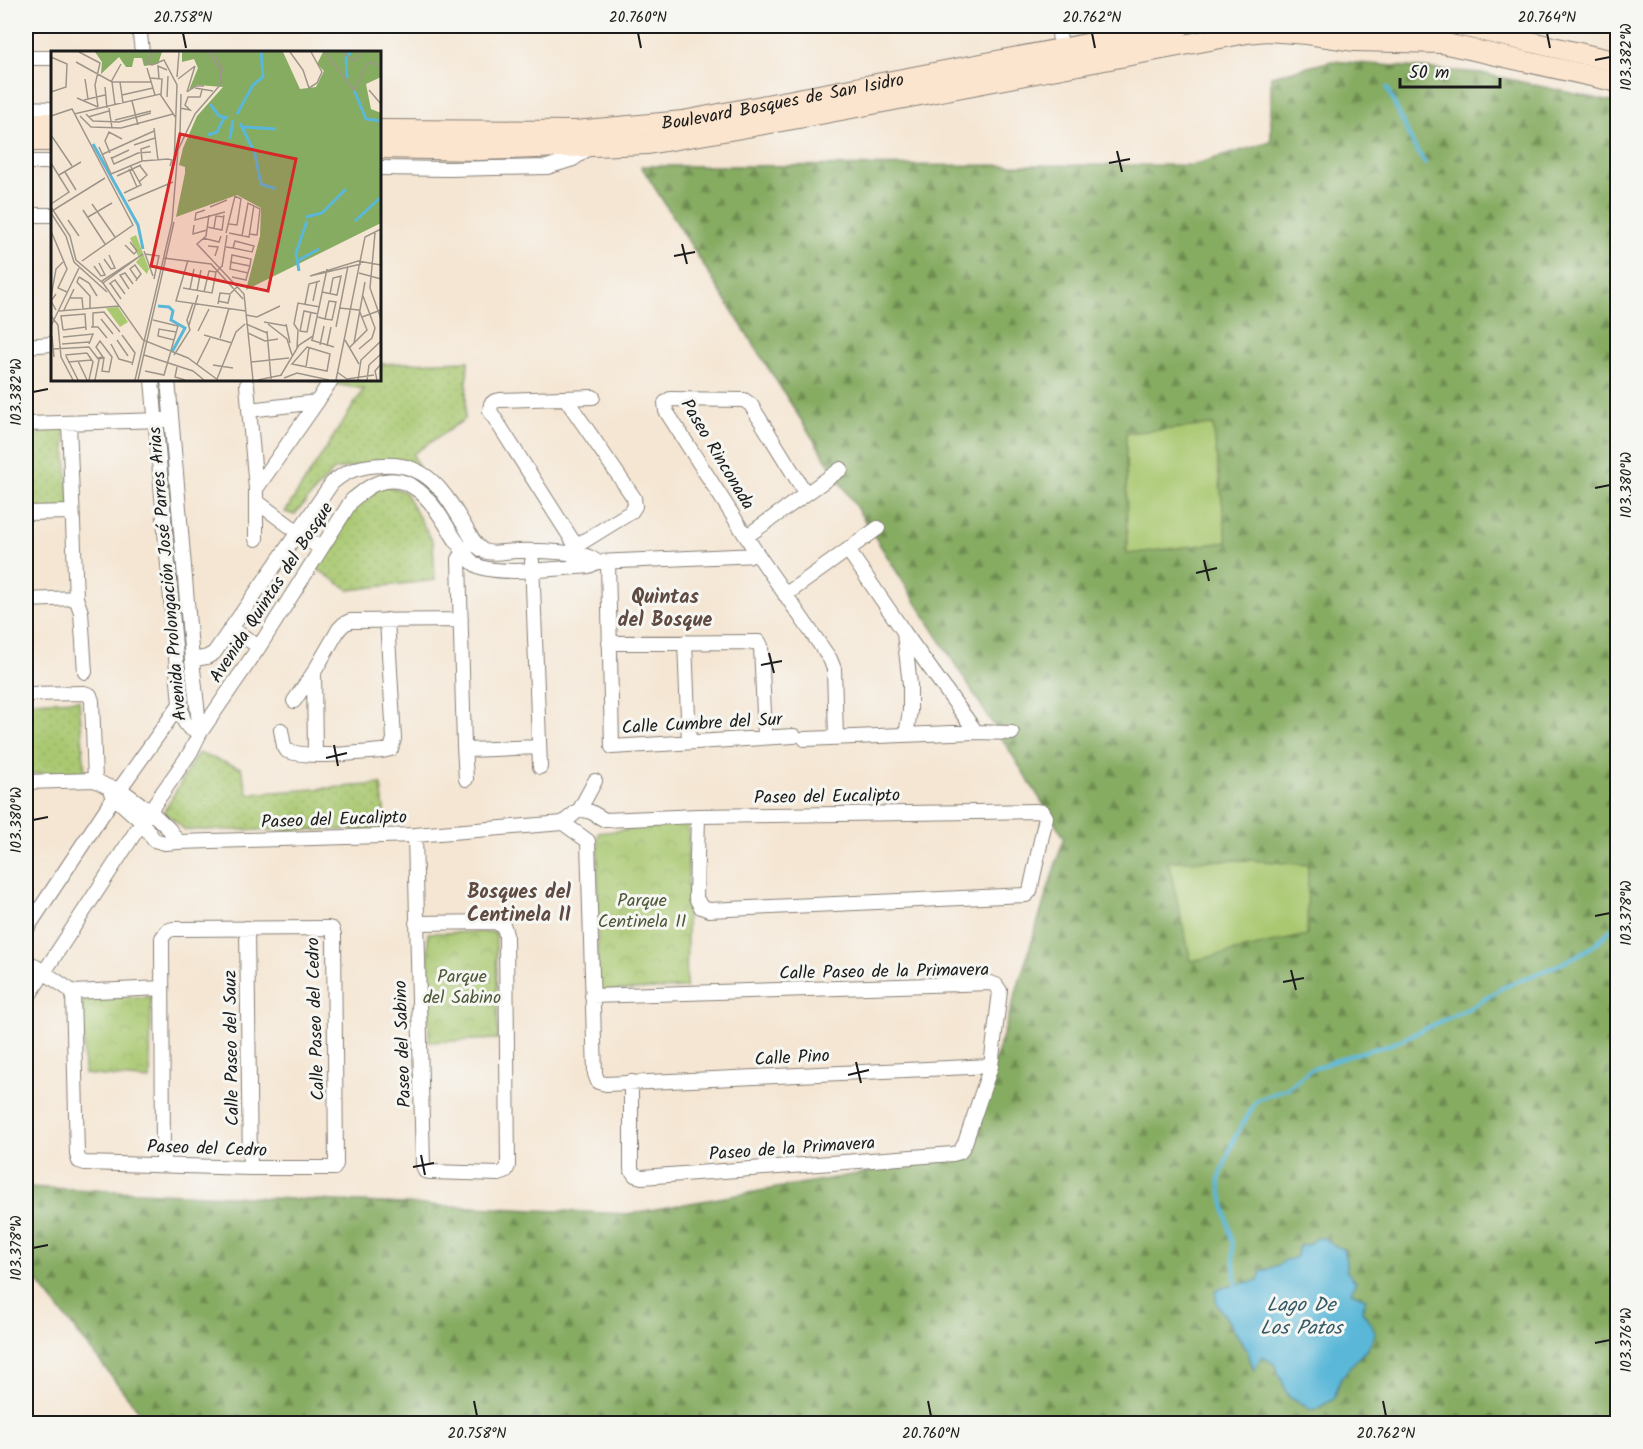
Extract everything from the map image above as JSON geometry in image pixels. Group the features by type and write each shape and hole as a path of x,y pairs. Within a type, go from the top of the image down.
{"main road":[{"name":"Boulevard Bosques de San Isidro","path":"381,130 575,131 683,121 1181,26"},
{"path":"1461,26 1617,62"},
{"name":"Boulevard Bosques de San Isidro","path":"381,148 478,150 648,144 799,118 1247,33 1276,31 1334,31 1371,41 1448,44 1617,82"},
{"path":"1594,77 1598,57"},
{"path":"26,123 51,123"},
{"path":"26,141 51,141"}],"street":[{"path":"139,26 142,51"},
{"path":"1058,26 1061,48"},
{"path":"1371,41 1389,26"},
{"path":"26,58 51,58"},
{"path":"26,108 51,109"},
{"name":"Boulevard Bosques de San Isidro","path":"381,168 547,167 573,159 590,147"},
{"path":"26,162 51,162"},
{"path":"33,215 51,215"},
{"path":"26,346 51,344"},
{"name":"Avenida Prolongación José Parres Arias","path":"26,930 114,791 180,704 152,381"},
{"name":"Avenida Prolongación José Parres Arias","path":"26,1000 190,753 200,733 168,381"},
{"path":"256,495 330,381"},
{"path":"247,385 256,495 256,538"},
{"path":"576,556 490,411 490,404 500,400 593,397"},
{"path":"370,466 373,484 398,481 422,493 437,511 469,560 480,566 492,570 532,570 576,556 631,512 635,506 634,498 566,399"},
{"name":"Paseo Rinconada","path":"806,494 751,405 744,400 670,399 665,403 666,411 785,595 830,659 834,669 837,737"},
{"path":"249,410 318,402"},
{"path":"26,424 171,421"},
{"path":"69,423 76,598 81,612 85,672"},
{"name":"Avenida Quintas del Bosque","path":"192,660 214,653 332,483 350,470 370,466 403,466 423,473 438,486 450,502 473,541"},
{"name":"Paseo Rinconada","path":"747,536 841,469"},
{"path":"332,483 352,500"},
{"name":"Avenida Quintas del Bosque","path":"200,733 259,647 352,500 373,484"},
{"path":"256,495 321,549"},
{"path":"437,511 450,502"},
{"path":"26,513 72,512"},
{"path":"785,595 879,528"},
{"path":"466,779 459,559 473,541 483,550 490,552 531,550 588,556 602,562 759,555"},
{"path":"531,550 540,766"},
{"path":"848,550 976,732"},
{"path":"602,562 609,643 759,642 765,737"},
{"path":"26,600 76,598"},
{"path":"281,730 286,751 292,753 382,752 391,749 394,739 387,620"},
{"path":"294,701 339,629 350,621 461,620"},
{"path":"231,628 259,647"},
{"path":"904,632 910,685 910,711 906,735"},
{"path":"685,642 689,742"},
{"name":"Calle Cumbre del Sur","path":"609,643 612,747 765,737 837,737"},
{"path":"314,672 315,754"},
{"path":"26,694 84,693 90,695 95,780"},
{"path":"180,704 186,725 200,733"},
{"path":"837,737 976,732 1012,733"},
{"path":"466,748 539,747"},
{"path":"26,782 95,780 114,791 147,817"},
{"path":"588,842 563,823 580,809 595,781"},
{"path":"580,809 605,820 588,842 595,1074 598,1082 631,1082"},
{"name":"Paseo del Eucalipto","path":"605,820 698,816 1035,811 1043,812 1046,817 1030,891 1026,895 709,910 701,907 696,898 698,816"},
{"name":"Paseo del Eucalipto","path":"147,817 154,840 165,843 415,835 563,823"},
{"name":"Paseo del Sabino","path":"415,835 416,923 423,1165 426,1171 431,1172 499,1174 505,1172 508,1166 508,1143 506,935 504,927 495,922 416,923"},
{"name":"Calle Paseo del Cedro","path":"162,988 162,938 167,931 247,928 328,928 332,930 334,935 336,1164 334,1168"},
{"name":"Calle Paseo del Sauz","path":"247,928 250,1168"},
{"path":"26,960 73,992 162,988 163,1165"},
{"name":"Calle Paseo de la Primavera","path":"592,996 990,983 996,985 1000,991 991,1066 965,1143 960,1152 953,1154"},
{"name":"Paseo del Cedro","path":"73,992 79,1161 250,1168 334,1168"},
{"name":"Calle Pino","path":"631,1082 991,1066"},
{"name":"Paseo de la Primavera","path":"631,1082 631,1168 635,1175 642,1177 953,1154"}],"green space":[{"path":"1332,61 1481,73 1617,103 1617,1423 148,1423 26,1267 26,1187 627,1214 966,1155 1064,837 641,166 1192,165 1271,142 1271,76"},
{"path":"468,361 465,419 413,454 418,466 375,463 334,470 294,515 285,512 364,389 317,381 381,381 381,364"},
{"path":"1213,425 1227,542 1127,554 1126,433"},
{"path":"26,426 64,426 70,513 26,513"},
{"path":"381,485 404,491 433,542 435,580 349,590 313,566 360,495"},
{"path":"79,700 85,772 26,774 26,702"},
{"path":"198,753 241,768 248,794 381,784 385,818 383,830 185,830 163,813"},
{"name":"Parque Centinela II","path":"689,822 686,988 597,991 598,833"},
{"path":"1250,860 1308,865 1307,935 1191,961 1168,861"},
{"name":"Parque del Sabino","path":"496,932 498,1039 429,1042 428,933"},
{"path":"82,997 151,997 150,1080 84,1074"}],"water":[{"name":"Lago De Los Patos","path":"1316,1238 1325,1238 1343,1249 1346,1270 1356,1282 1351,1292 1366,1298 1362,1311 1371,1323 1375,1334 1367,1349 1340,1380 1334,1399 1313,1411 1289,1397 1275,1365 1262,1356 1254,1371 1247,1350 1217,1304 1215,1290 1258,1281 1261,1272 1297,1256 1299,1246 1309,1244"}],"waterway":[{"path":"1387,88 1413,144 1425,163"},
{"path":"1236,1285 1232,1242 1219,1180 1234,1139 1257,1100 1288,1088 1310,1070 1354,1054 1392,1044 1474,1006 1502,988 1563,963 1592,947 1618,923"}],"district":[{"name":"Quintas del Bosque","path":"665,608"},
{"name":"Bosques del Centinela II","path":"519,902"}]}
